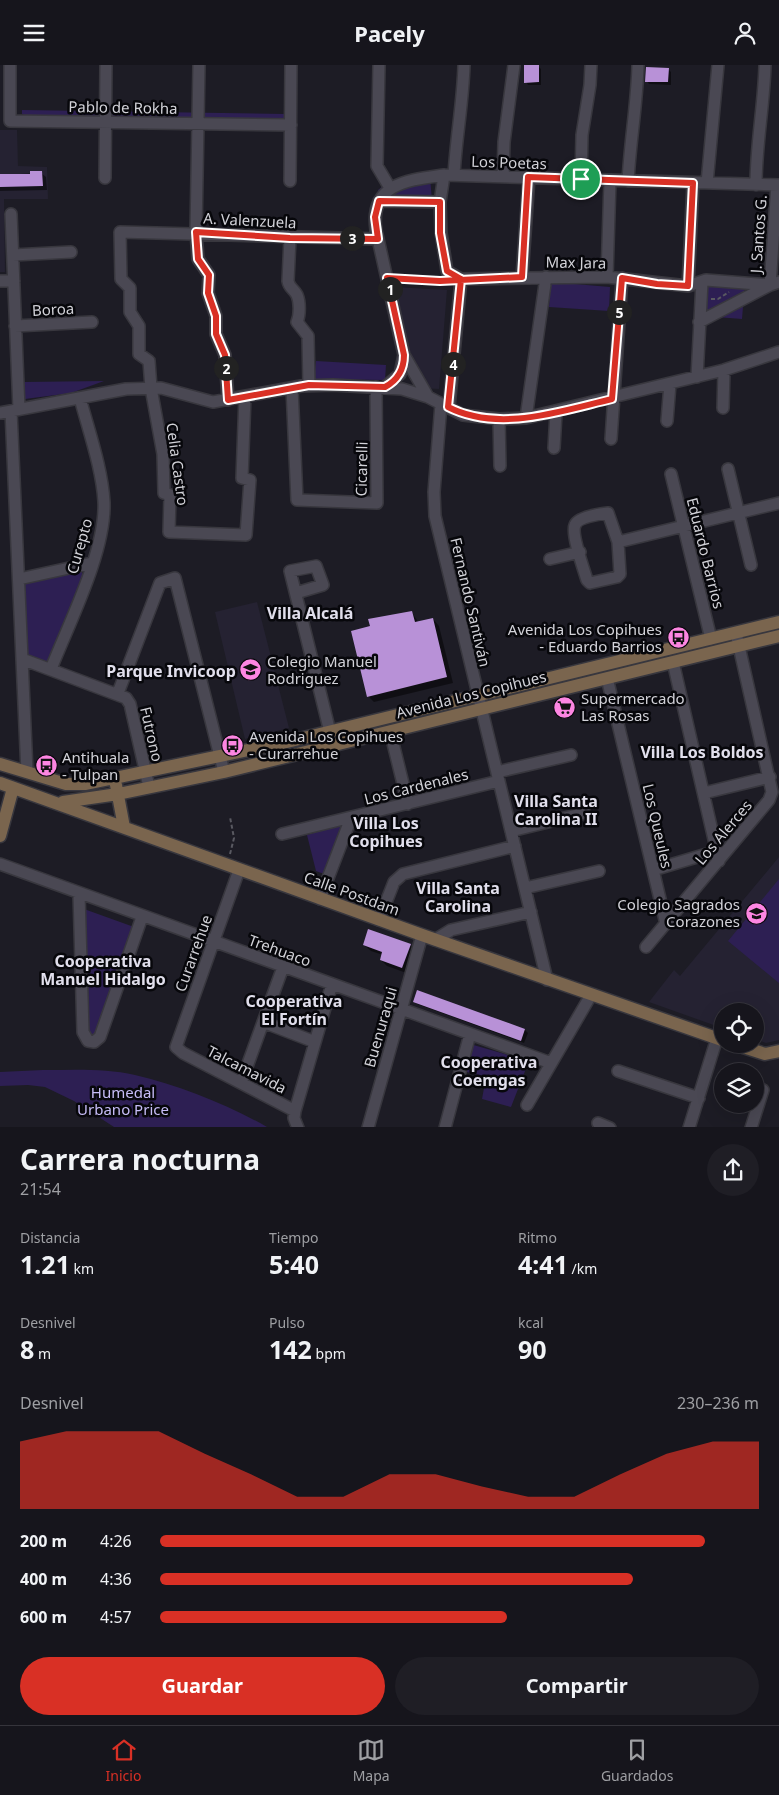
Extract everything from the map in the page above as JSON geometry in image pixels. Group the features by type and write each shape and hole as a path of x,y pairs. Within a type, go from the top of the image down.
{"main road":[{"name":"Avenida Los Copihues","path":"53,801 73,801 118,794 224,772 390,731 480,702 779,622"},
{"name":"Avenida Los Copihues","path":"114,779 330,732 607,678 779,636"},
{"path":"2,765 73,785 114,779 124,827"},
{"name":"Calle Postdam","path":"0,783 547,980 714,1037"},
{"path":"0,836 13,788"},
{"path":"763,1053 779,1051"}],"street":[{"name":"Pablo de Rokha","path":"10,65 10,121 291,125"},
{"path":"104,178 106,65"},
{"path":"199,65 196,232 198,259 209,275 208,293 216,316 216,334 225,355 228,400"},
{"path":"290,181 291,65"},
{"path":"379,65 377,166 390,188 379,201 375,217 378,239 404,355 428,397"},
{"path":"461,279 447,271 440,233 440,202 449,175 463,88 464,65"},
{"path":"503,177 504,142 514,65"},
{"path":"581,179 582,135 591,65"},
{"path":"628,181 630,147 637,104 638,65"},
{"path":"707,183 718,65"},
{"path":"756,185 756,149 764,102 765,65"},
{"name":"Los Poetas","path":"390,188 406,181 449,175 778,185"},
{"path":"522,277 528,177"},
{"path":"607,277 610,180"},
{"path":"688,286 693,183"},
{"name":"J. Santos G.","path":"774,283 778,185"},
{"path":"379,201 440,202"},
{"path":"11,214 15,326 10,411 27,772"},
{"name":"A. Valenzuela","path":"151,388 149,361 139,354 138,323 130,312 130,288 120,279 120,232 196,232 290,238 378,239"},
{"path":"290,238 288,281 289,287 297,295 299,316 297,322 308,336 309,385"},
{"path":"13,255 71,252"},
{"path":"526,418 546,277"},
{"name":"Max Jara","path":"461,279 607,277 688,286 706,280 774,283"},
{"path":"611,439 612,399 622,278"},
{"name":"Fernando Santiván","path":"461,279 434,508 547,980"},
{"path":"0,281 14,281"},
{"path":"697,377 702,282"},
{"path":"699,322 774,283"},
{"name":"Boroa","path":"15,326 92,322"},
{"path":"10,411 126,389 166,389 205,401 228,400 309,385 380,387 412,391 463,415 499,419 526,418 556,413 724,370 779,352"},
{"path":"380,387 400,374 404,355"},
{"path":"723,408 724,370"},
{"path":"667,421 670,384"},
{"name":"Cicarelli","path":"292,388 297,500 377,503 380,387"},
{"name":"Celia Castro","path":"151,388 163,453 164,493 170,495 169,531 246,535 250,480 242,478 245,396"},
{"name":"Curepto","path":"51,669 92,563 102,530 104,502 101,479 80,398"},
{"path":"554,448 556,413"},
{"path":"499,419 500,466"},
{"path":"728,469 751,565"},
{"name":"Eduardo Barrios","path":"671,474 711,639"},
{"path":"618,542 779,503"},
{"path":"608,513 618,542 620,573 617,577 590,583 587,580 574,530 579,520 608,513"},
{"path":"550,559 580,552"},
{"path":"18,579 92,563"},
{"path":"22,659 118,693 160,583 175,578 224,772"},
{"path":"296,593 330,732"},
{"name":"Los Alerces","path":"646,947 718,856 769,800 772,788 770,777 736,633"},
{"path":"673,662 718,856"},
{"name":"Los Queules","path":"607,678 666,924"},
{"name":"Futrono","path":"118,693 126,698 130,704 149,787"},
{"path":"390,731 408,804"},
{"name":"Los Cardenales","path":"282,834 408,804 571,755"},
{"name":"Los Alerces","path":"704,793 770,777"},
{"path":"511,831 585,813"},
{"path":"320,899 351,817"},
{"path":"379,920 394,882 403,874 515,846"},
{"name":"Los Alerces","path":"653,870 718,856"},
{"name":"Trehuaco","path":"0,864 142,917 551,1063"},
{"name":"Curarrehue","path":"176,1047 239,870"},
{"path":"525,888 599,871"},
{"path":"79,893 83,1032 88,1041 94,1042 100,1037 142,917"},
{"path":"435,940 451,931 531,912"},
{"name":"Buenuraqui","path":"368,1127 422,935"},
{"path":"241,1083 282,967"},
{"name":"Talcamavida","path":"176,1047 183,1053 295,1111 332,984"},
{"path":"527,1105 591,995"},
{"path":"263,1022 315,1042"},
{"path":"444,1127 470,1034"},
{"path":"690,1127 715,1053"},
{"path":"766,1054 779,1059"},
{"path":"618,1071 699,1098"},
{"path":"295,1111 294,1119 298,1127"},
{"path":"751,1127 756,1113"},
{"path":"598,1123 610,1127"}],"path":[{"path":"387,278 440,281 461,279"},
{"path":"701,300 718,299 745,282"},
{"path":"227,865 234,838 230,817"}],"shaded area":[{"path":"0,130 17,130 18,166 47,167 48,199 4,199 5,272 0,272"},
{"path":"394,287 447,290 439,389 422,388 409,357"},
{"name":"Colegio Manuel Rodriguez","path":"257,602 289,728 245,739 215,612"},
{"name":"Colegio Sagrados Corazones","path":"779,857 779,1040 764,1042 764,1003 714,1003 714,1025 649,1002 674,970 680,976"}],"green space":[{"path":"22,110 285,114 285,122 29,117 22,114"},
{"path":"408,175 430,177 432,201 377,200 378,190 388,182"},
{"path":"706,280 745,282 742,319 703,316"},
{"path":"551,282 610,287 609,311 549,307"},
{"path":"316,361 386,365 385,380 314,379"},
{"path":"104,381 71,393 25,399 24,382"},
{"path":"81,570 84,577 50,661 46,662 27,655 24,582"},
{"path":"342,824 344,829 324,874 316,871 307,835"},
{"path":"779,879 779,983 728,941"},
{"path":"84,909 134,927 97,1034 92,1037 88,1034"},
{"path":"470,1044 529,1061 511,1107 482,1099 486,1077 463,1071"},
{"name":"Humedal Urbano Price","path":"101,1070 135,1075 168,1084 203,1097 267,1127 114,1127 74,1101 45,1087 28,1085 0,1086 0,1072"}],"building":[{"path":"524,65 539,65 539,82 524,83"},
{"path":"646,67 669,68 668,82 645,82"},
{"path":"30,171 42,171 43,186 0,187 0,174 30,174"},
{"path":"412,611 415,622 433,618 447,677 367,697 351,631 370,626 368,619"},
{"path":"368,929 411,944 402,968 380,960 382,952 363,945"},
{"path":"417,990 525,1029 521,1041 413,1002"}],"place":[{"name":"Avenida Los Copihues - Eduardo Barrios","path":"678,638"},
{"name":"Colegio Manuel Rodriguez","path":"251,670"},
{"name":"Supermercado Las Rosas","path":"565,707"},
{"name":"Avenida Los Copihues - Curarrehue","path":"233,745"},
{"name":"Antihuala - Tulpan","path":"46,766"},
{"name":"Colegio Sagrados Corazones","path":"756,913"}],"district":[{"name":"Villa Alcalá","path":"310,613"},
{"name":"Parque Invicoop","path":"171,671"},
{"name":"Villa Los Boldos","path":"702,752"},
{"name":"Villa Santa Carolina II","path":"556,810"},
{"name":"Villa Los Copihues","path":"386,832"},
{"name":"Villa Santa Carolina","path":"458,897"},
{"name":"Cooperativa Manuel Hidalgo","path":"103,970"},
{"name":"Cooperativa El Fortín","path":"294,1010"},
{"name":"Cooperativa Coemgas","path":"489,1071"}],"route":[{"path":"581,179 528,177 522,277 461,279 440,281 387,278 404,355 403,368 391,384 385,387 309,385 228,400 225,355 216,334 216,316 208,293 208,271 198,259 196,232 290,238 378,239 375,217 379,201 440,202 440,233 447,271 461,279 448,407 463,415 499,419 526,418 556,413 612,399 622,278 657,284 688,286 693,183 581,179"}]}
